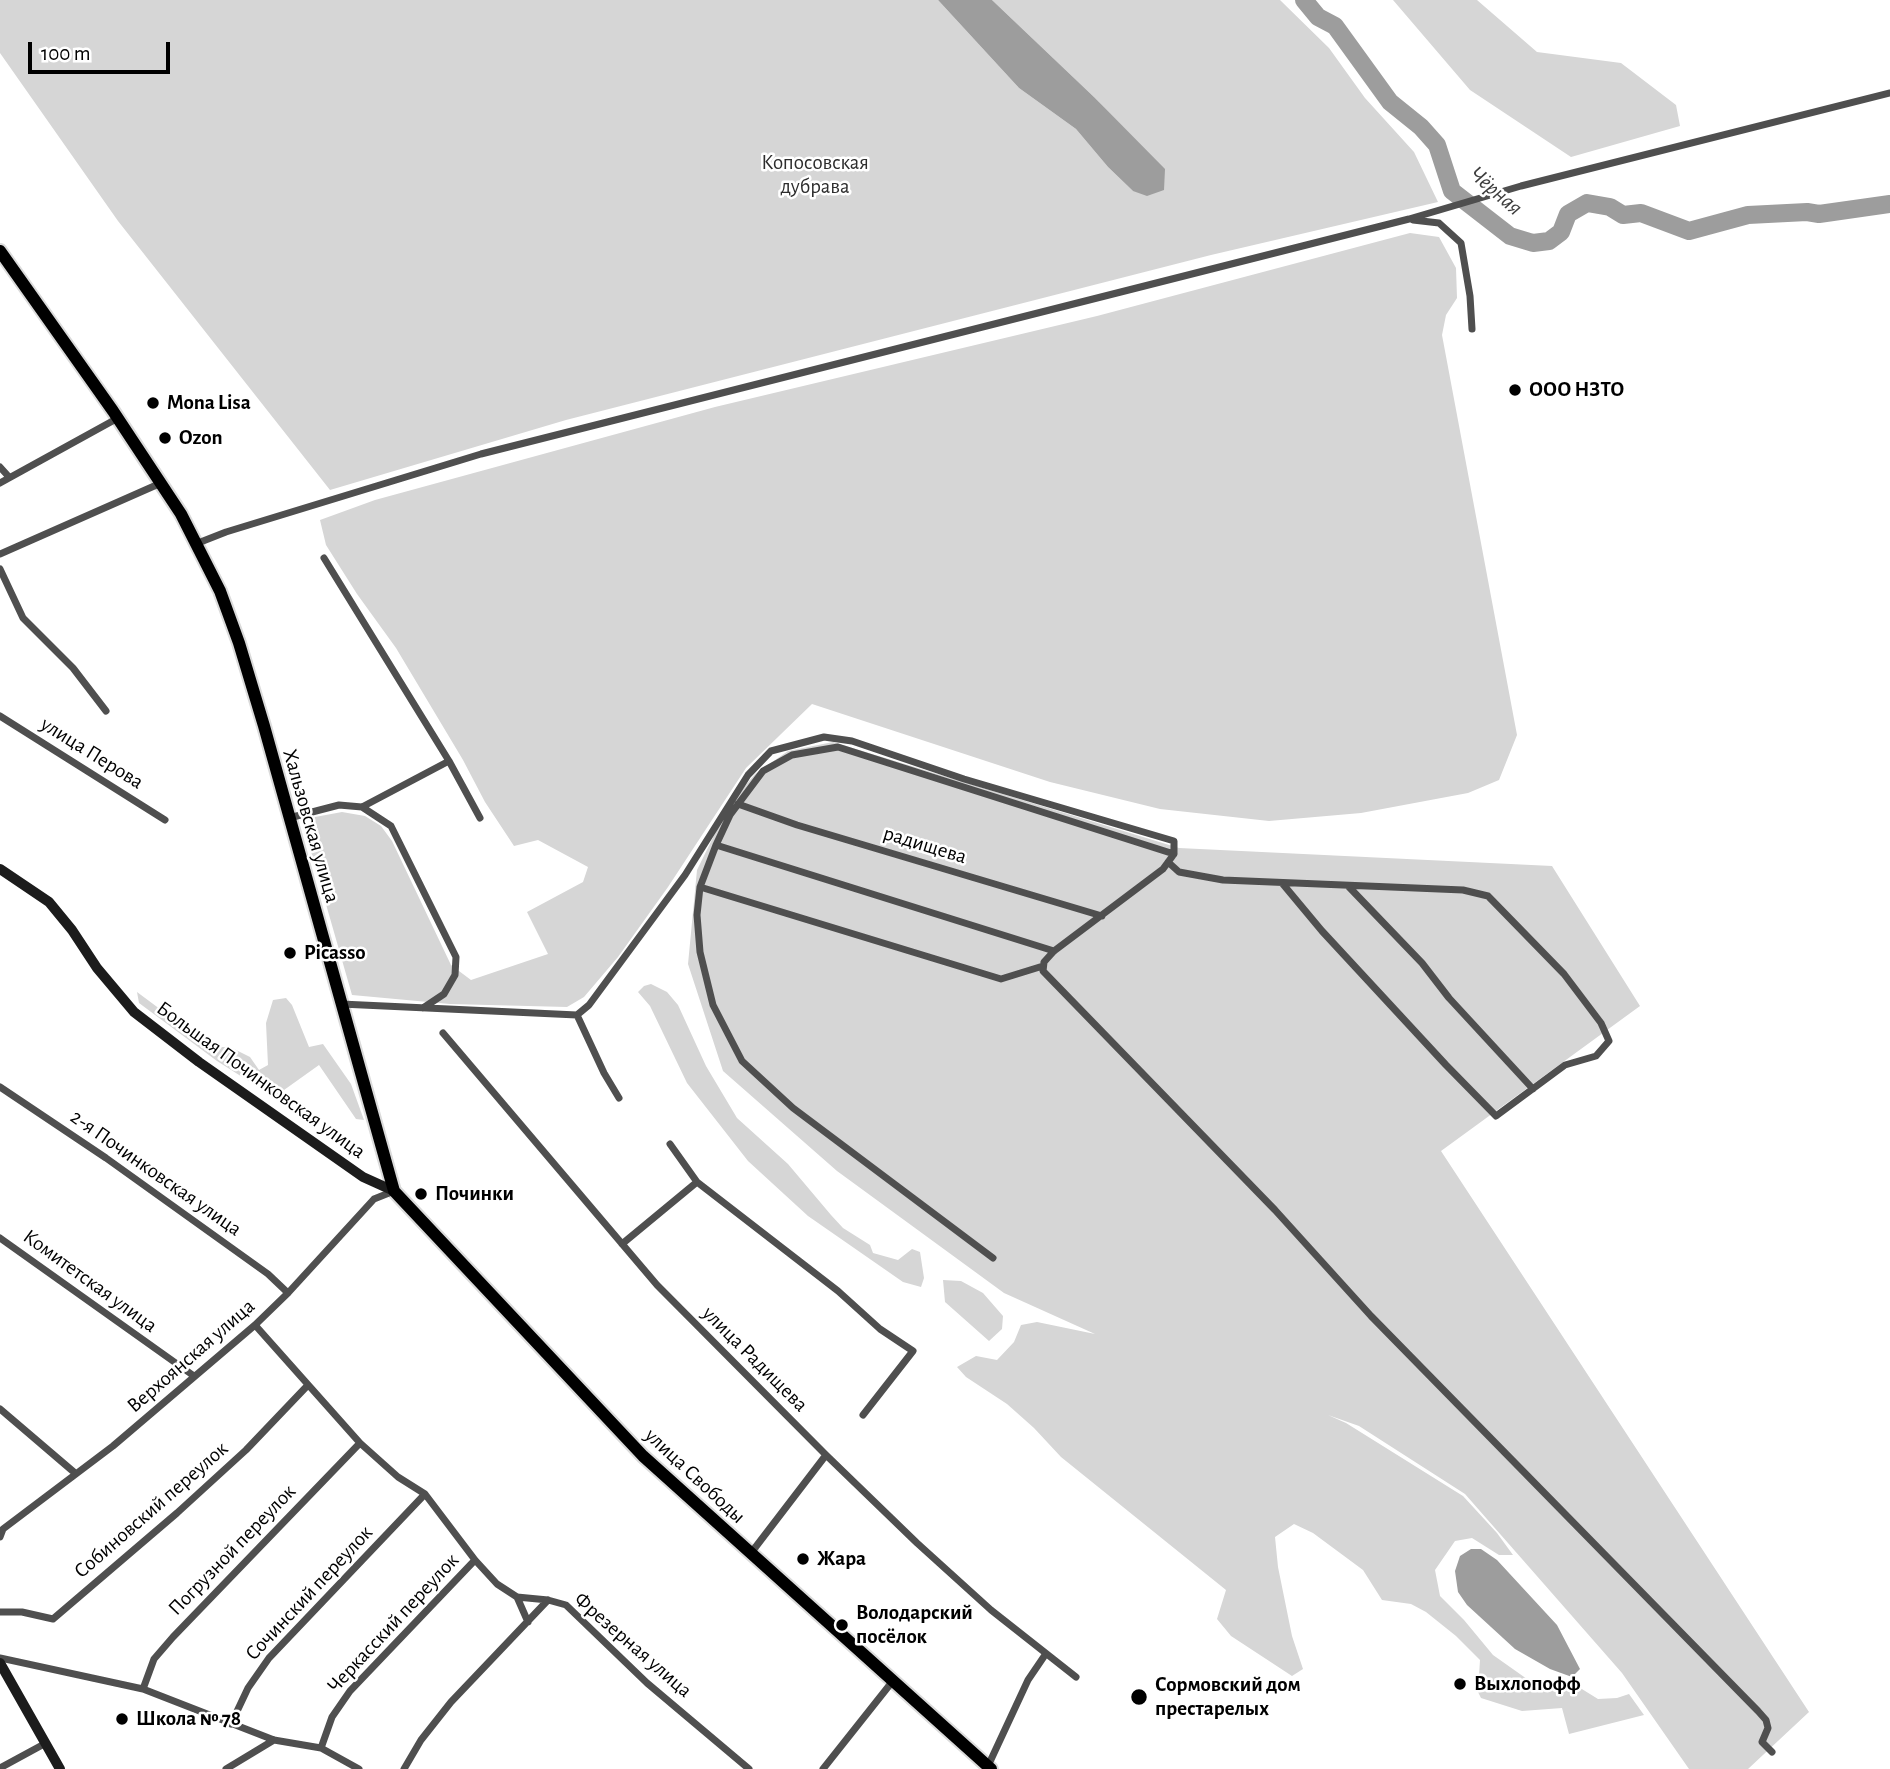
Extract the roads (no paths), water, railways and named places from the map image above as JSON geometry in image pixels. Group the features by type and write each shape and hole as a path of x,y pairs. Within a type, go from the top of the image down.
{"main road":[{"name":"Хальзовская улица","path":"0,251 161,483 198,544 220,591 239,643 394,1191"},
{"name":"улица Свободы","path":"394,1191 643,1455 990,1768"}],"street":[{"path":"198,544 226,532 481,454 1409,219 1473,199 1890,93"},
{"path":"1409,219 1438,223 1461,243 1470,296 1472,329"},
{"path":"0,483 118,418"},
{"path":"0,467 9,477"},
{"path":"0,554 161,483"},
{"path":"324,558 449,761 480,818"},
{"path":"0,569 23,618 73,668 106,711"},
{"name":"улица Перова","path":"0,716 165,820"},
{"path":"341,1004 577,1015 589,1005 685,875 748,775 771,751 824,737 852,741 964,779 1174,841 1174,855 1163,869 1055,951 1043,966 1001,979 700,887"},
{"path":"993,1258 793,1108 742,1060 713,1005 700,952 697,915 700,887 716,845 730,815 763,771 792,755 838,747 1174,855"},
{"path":"362,807 449,761"},
{"name":"радищева","path":"738,804 797,825 1102,916"},
{"path":"289,818 339,805 362,807 391,826 456,957 456,975 444,994 423,1008"},
{"path":"716,845 1055,951"},
{"path":"1168,862 1178,872 1223,880 1464,890 1489,896 1564,974 1601,1023 1609,1041 1596,1056 1565,1065 1496,1116 1322,931 1282,884"},
{"name":"Большая Починковская улица","path":"0,869 49,902 72,930 97,968 134,1012 199,1062 363,1177 394,1191"},
{"path":"1348,886 1408,947 1449,998 1533,1089"},
{"path":"1043,966 1043,971 1275,1210 1371,1316 1752,1704 1766,1720 1768,1728 1762,1742 1772,1752"},
{"path":"577,1015 619,1098"},
{"name":"улица Радищева","path":"443,1033 657,1285 826,1455 972,1593 1045,1655 1076,1677"},
{"name":"2-я Починковская улица","path":"0,1087 106,1158 268,1274 288,1293"},
{"path":"670,1144 697,1182 838,1292 880,1329 913,1351 863,1415"},
{"path":"622,1244 697,1182"},
{"name":"Верхоянская улица","path":"0,1536 3,1529 113,1446 255,1325 374,1199 394,1191"},
{"name":"Комитетская улица","path":"0,1238 194,1376"},
{"path":"255,1325 360,1443 398,1476 425,1494 475,1560 497,1584 517,1597 527,1622"},
{"name":"Собиновский переулок","path":"0,1612 22,1612 53,1619 246,1450 308,1385"},
{"path":"0,1409 75,1473"},
{"name":"Погрузной переулок","path":"143,1689 154,1659 173,1637 360,1443"},
{"path":"751,1553 826,1455"},
{"name":"Сочинский переулок","path":"231,1724 248,1688 269,1658 425,1494"},
{"name":"Черкасский переулок","path":"321,1748 332,1717 350,1691 475,1560"},
{"name":"Фрезерная улица","path":"517,1597 566,1605 647,1683 750,1769"},
{"path":"404,1769 421,1740 451,1702 548,1600"},
{"path":"990,1768 1028,1679 1045,1655"},
{"path":"0,1658 143,1689 274,1740 321,1748 359,1769"},
{"path":"0,1664 60,1769"},
{"path":"823,1769 892,1682"},
{"path":"226,1769 274,1740"},
{"path":"0,1768 46,1744"}],"waterway":[{"name":"Чёрная","path":"1304,0 1318,17 1335,26 1390,102 1421,127 1437,145 1452,191 1510,236 1533,243 1549,241 1561,232 1568,214 1587,203 1610,207 1623,215 1641,213 1689,231 1748,215 1807,212 1819,214 1890,204"}],"place":[{"name":"ООО НЗТО","path":"1515,390"},
{"name":"Mona Lisa","path":"153,403"},
{"name":"Ozon","path":"165,438"},
{"name":"Picasso","path":"290,953"},
{"name":"Починки","path":"421,1194"},
{"name":"Жара","path":"803,1559"},
{"name":"Володарский посёлок","path":"842,1625"},
{"name":"Выхлопофф","path":"1460,1684"},
{"name":"Сормовский дом престарелых","path":"1139,1697"},
{"name":"Школа № 78","path":"122,1719"}],"park label":[{"name":"Копосовская дубрава","path":"815,175"}]}
